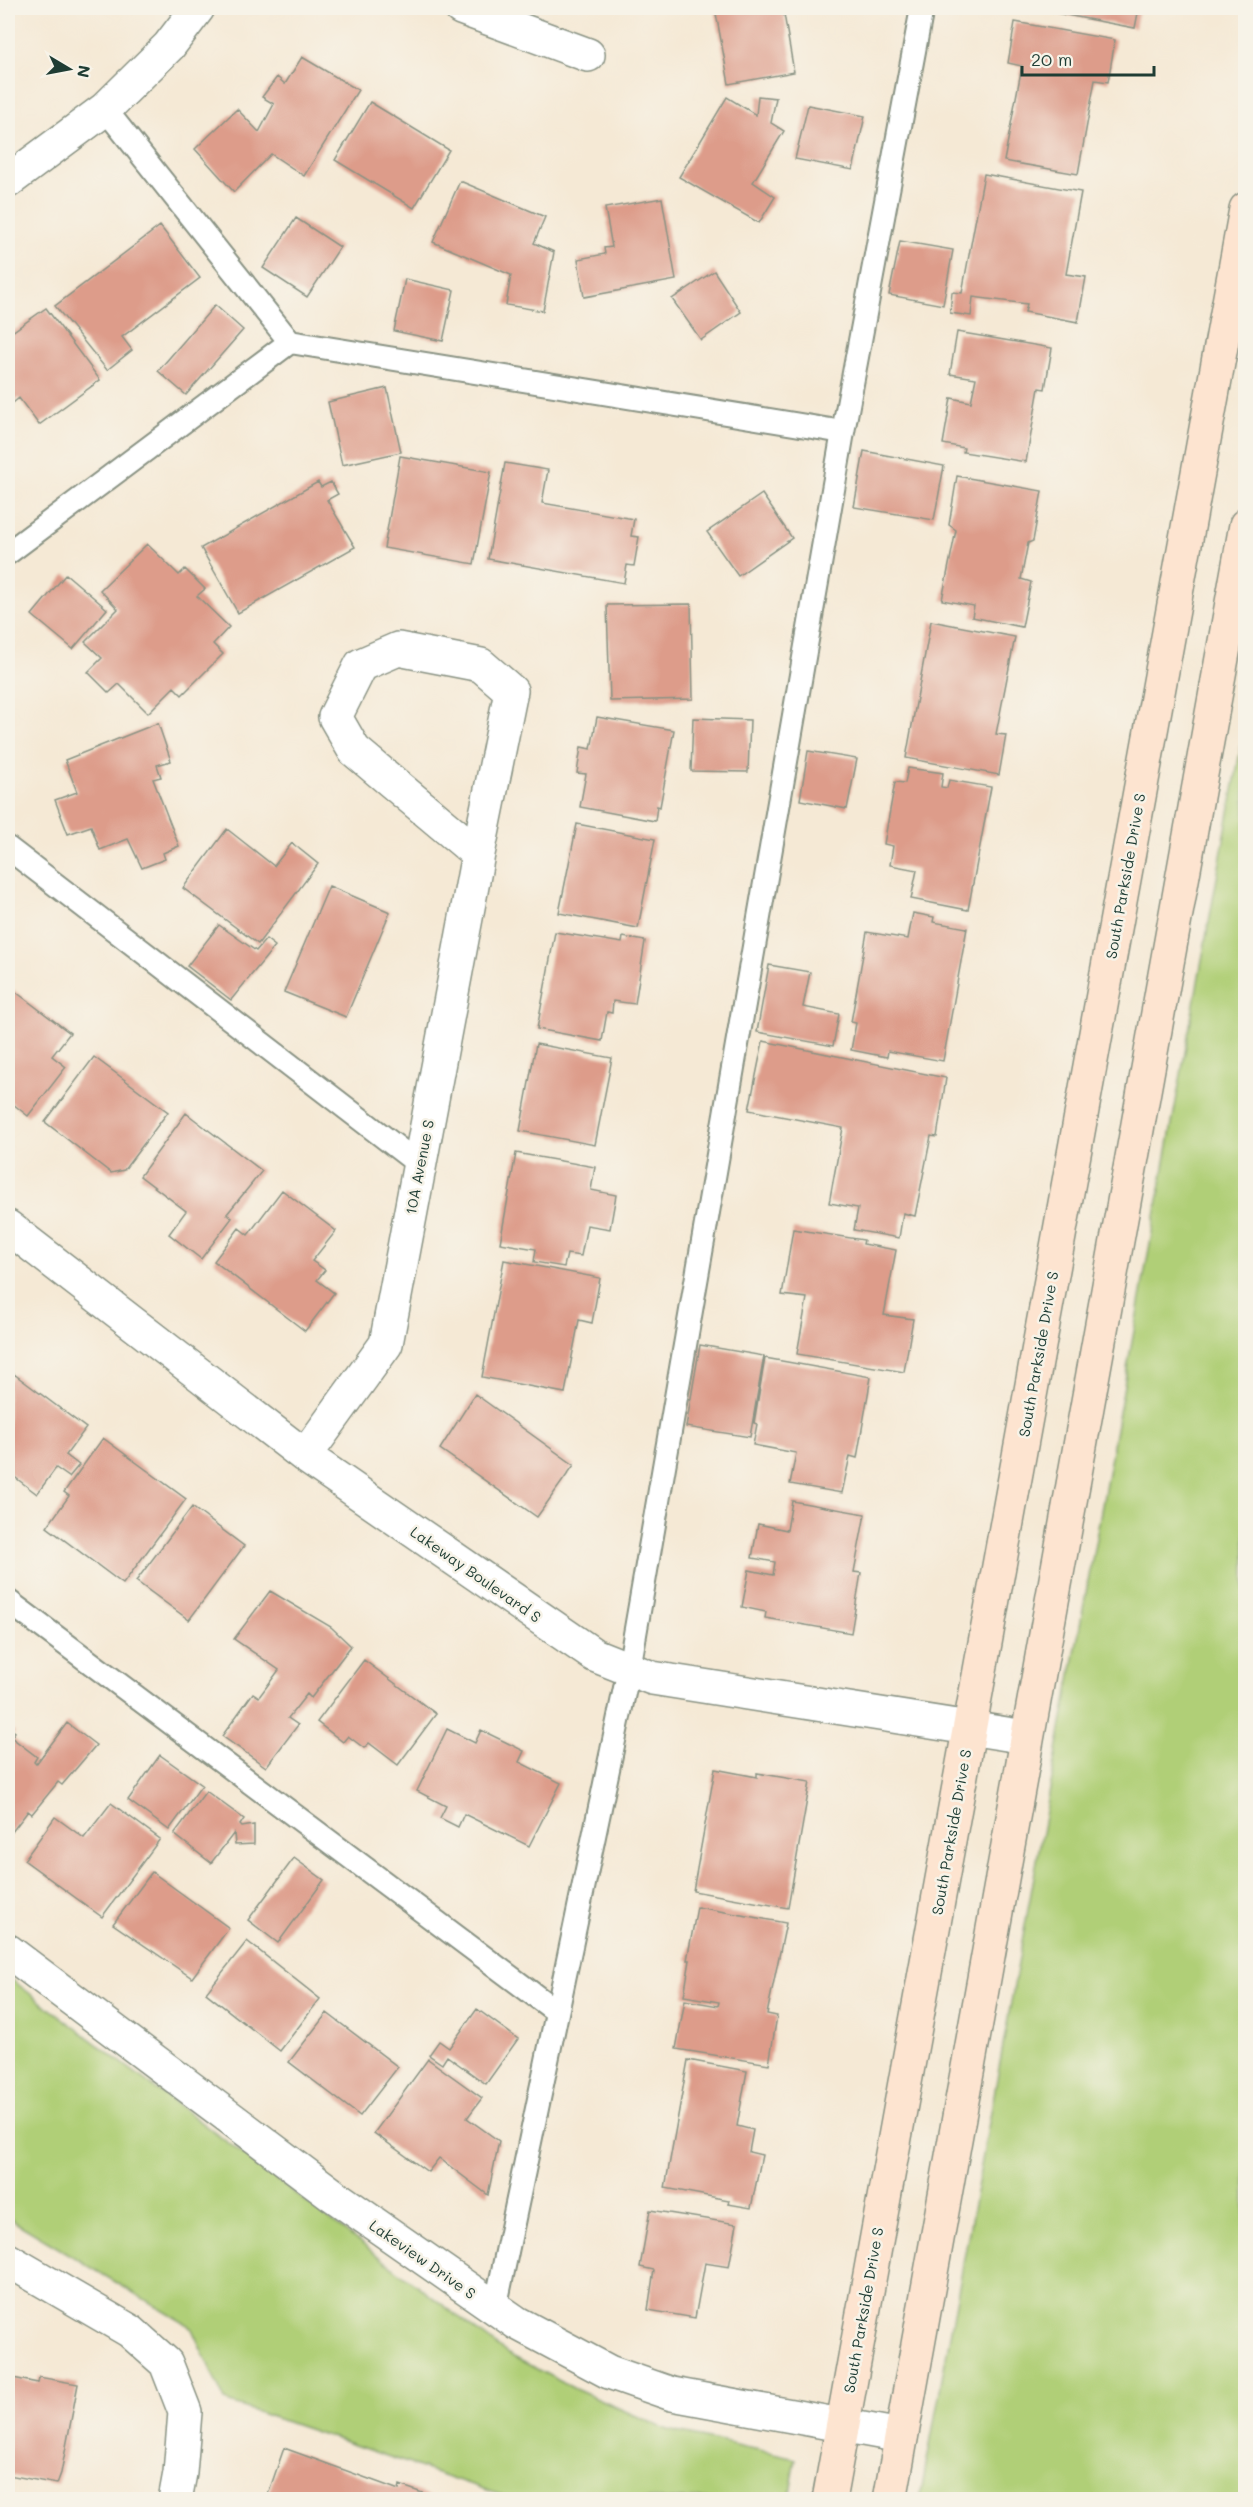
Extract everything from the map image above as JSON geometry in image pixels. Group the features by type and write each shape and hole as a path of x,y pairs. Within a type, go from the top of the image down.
{"main road":[{"name":"South Parkside Drive S","path":"829,2499 1245,209"},
{"path":"890,2499 1245,525"}],"street":[{"path":"8,181 105,110 169,46 198,8"},
{"path":"461,8 588,55"},
{"name":"10A Avenue S","path":"305,1456 386,1344 511,691 482,665 398,649 361,665 335,717 354,750 478,854"},
{"name":"Lakeway Boulevard S","path":"8,1227 305,1456 594,1656 652,1678 1026,1737"},
{"name":"Lakeview Drive S","path":"8,1951 333,2195 517,2323 609,2372 672,2394 901,2436"},
{"path":"8,2260 130,2331 166,2363 185,2412 180,2473 175,2499"}],"lane":[{"path":"495,2309 628,1669 843,432 922,8"},
{"path":"105,110 290,342 843,432"},
{"path":"8,553 290,342"},
{"path":"8,848 420,1165"},
{"path":"8,1601 557,2012"}],"green space":[{"path":"1245,725 1245,2499 920,2499"},
{"path":"8,1977 508,2354 575,2389 668,2430 796,2458 789,2499 513,2499 225,2401 191,2327 8,2218"}],"building":[{"path":"715,8 783,8 794,72 729,84"},
{"path":"981,8 1004,8 1003,13"},
{"path":"1041,8 1139,8 1135,28 1040,10"},
{"path":"1015,22 1115,40 1108,82 1095,80 1078,174 1004,161 1022,66 1008,63"},
{"path":"302,57 358,90 304,176 271,154 234,192 195,149 237,109 259,132 274,104 262,97 277,77 285,84"},
{"path":"758,96 776,98 771,123 784,131 753,182 775,197 759,223 679,177 727,97 756,115"},
{"path":"370,102 449,150 414,208 335,160"},
{"path":"808,105 865,116 853,170 795,159"},
{"path":"984,174 1081,192 1066,274 1086,277 1078,322 1025,312 1027,304 973,297 971,316 950,313 952,292 962,293"},
{"path":"460,181 545,217 534,243 554,252 543,311 506,305 511,275 433,242"},
{"path":"662,198 676,280 584,297 578,259 605,254 604,248 612,247 605,208"},
{"path":"296,218 340,247 307,297 263,268"},
{"path":"160,226 200,278 122,337 132,350 107,370 55,306"},
{"path":"900,241 953,250 943,305 889,295"},
{"path":"714,271 741,312 701,340 672,299"},
{"path":"405,279 454,290 443,341 394,331"},
{"path":"215,305 243,330 186,395 158,371"},
{"path":"46,308 100,380 39,425 19,398 8,407 8,335"},
{"path":"957,332 1052,348 1045,389 1039,388 1026,462 963,452 964,448 943,444 951,398 971,402 976,378 950,374"},
{"path":"387,388 401,452 342,465 328,402"},
{"path":"864,451 944,466 934,520 854,507"},
{"path":"400,456 491,472 474,564 384,548"},
{"path":"505,463 548,470 542,503 634,519 631,536 639,537 634,566 627,565 624,583 488,559"},
{"path":"957,476 1042,491 1033,541 1028,543 1021,579 1031,582 1022,627 972,617 974,606 942,600 956,530 949,525"},
{"path":"318,482 321,487 331,482 338,494 327,500 355,547 238,613 201,548"},
{"path":"762,494 792,538 738,576 707,532"},
{"path":"147,544 179,575 185,569 205,589 197,596 229,627 213,644 223,654 182,695 174,687 148,713 119,684 109,693 88,672 102,658 85,642 118,609 100,590"},
{"path":"66,574 107,609 73,649 32,615"},
{"path":"691,604 693,699 610,701 607,605"},
{"path":"931,621 1015,637 996,734 1006,735 999,775 906,758"},
{"path":"597,717 674,730 660,807 657,806 655,821 580,807 586,774 577,773 581,747 591,749"},
{"path":"693,718 750,720 748,772 691,771"},
{"path":"158,723 171,761 157,765 161,777 153,779 179,846 163,853 165,859 142,868 128,839 100,850 91,826 68,834 55,800 77,792 65,760"},
{"path":"808,751 857,759 847,809 800,800"},
{"path":"908,768 943,773 941,787 947,788 949,780 991,787 968,910 911,899 917,870 890,865 893,846 884,844 895,782 905,783"},
{"path":"577,824 655,839 638,928 559,913"},
{"path":"227,829 274,866 292,843 318,864 258,944 183,888"},
{"path":"329,886 390,912 346,1017 284,992"},
{"path":"913,913 934,917 933,922 967,928 943,1061 888,1051 887,1057 851,1050 856,1023 851,1022 867,932 908,939"},
{"path":"219,925 256,951 266,939 275,946 231,1000 187,966"},
{"path":"555,932 622,943 623,937 645,941 635,1004 613,1001 612,1013 607,1012 602,1041 537,1029"},
{"path":"769,965 810,972 803,1007 839,1014 833,1046 757,1032"},
{"path":"8,986 70,1033 52,1056 66,1067 28,1116 8,1100"},
{"path":"763,1041 946,1078 937,1137 931,1136 915,1216 903,1213 899,1238 854,1230 858,1208 829,1203 843,1128 749,1110"},
{"path":"536,1044 612,1058 595,1145 520,1131"},
{"path":"94,1057 168,1112 124,1170 111,1173 45,1122"},
{"path":"186,1113 262,1171 227,1214 232,1218 201,1259 169,1234 186,1211 140,1176"},
{"path":"516,1153 595,1167 591,1190 616,1195 610,1229 587,1225 581,1256 567,1254 564,1267 534,1262 536,1249 500,1243"},
{"path":"282,1190 336,1231 312,1261 325,1270 317,1280 334,1293 305,1331 214,1261 239,1228 248,1235"},
{"path":"793,1229 864,1240 863,1244 896,1250 884,1315 913,1319 904,1372 797,1354 807,1298 782,1295"},
{"path":"504,1260 600,1278 592,1323 579,1320 565,1393 482,1377"},
{"path":"700,1345 764,1356 750,1437 686,1427"},
{"path":"765,1358 871,1377 857,1458 850,1456 842,1493 790,1484 796,1453 753,1445 757,1424 754,1423"},
{"path":"14,1374 86,1428 66,1455 79,1465 69,1477 56,1468 37,1494 8,1472 8,1383"},
{"path":"475,1394 574,1465 537,1517 440,1449"},
{"path":"103,1438 186,1499 123,1584 47,1527 69,1496 64,1492"},
{"path":"792,1501 865,1514 854,1572 861,1573 851,1633 765,1618 766,1612 742,1607 749,1570 773,1575 775,1562 752,1558 758,1524 787,1530"},
{"path":"192,1507 244,1546 189,1620 136,1581"},
{"path":"270,1591 331,1627 351,1646 311,1698 307,1694 288,1718 298,1725 266,1767 222,1736 253,1693 259,1697 279,1670 234,1639"},
{"path":"364,1660 436,1714 398,1765 369,1743 364,1748 348,1736 343,1742 317,1722"},
{"path":"67,1723 96,1745 62,1785 58,1782 32,1814 28,1811 8,1837 8,1727 15,1732 11,1737 37,1757 34,1762 36,1764"},
{"path":"447,1729 475,1743 481,1730 524,1751 519,1762 561,1783 529,1846 464,1814 458,1827 440,1818 446,1806 417,1791"},
{"path":"160,1755 202,1785 169,1830 128,1800"},
{"path":"715,1769 757,1777 757,1773 810,1782 788,1908 693,1891"},
{"path":"206,1791 244,1819 240,1825 242,1827 254,1825 254,1844 235,1845 234,1833 211,1863 174,1834"},
{"path":"111,1803 160,1839 102,1917 24,1860 55,1817 84,1838"},
{"path":"294,1858 324,1880 278,1943 248,1920"},
{"path":"152,1872 229,1928 192,1978 113,1924"},
{"path":"697,1907 786,1923 767,2014 777,2016 769,2064 676,2049 685,2000 718,2006 719,2002 684,1996 690,1960 687,1960"},
{"path":"247,1941 320,1999 280,2051 206,1993"},
{"path":"477,2009 518,2039 486,2084 447,2056 442,2064 429,2055 439,2041 449,2048"},
{"path":"327,2013 398,2067 360,2116 289,2062"},
{"path":"428,2059 482,2098 467,2118 499,2141 488,2195 439,2158 428,2172 374,2133"},
{"path":"688,2060 747,2071 737,2126 753,2130 749,2152 762,2155 751,2208 728,2204 729,2200 665,2188"},
{"path":"650,2210 737,2224 729,2267 705,2263 695,2318 648,2310 654,2270 640,2267"},
{"path":"8,2377 38,2383 39,2377 78,2384 57,2484 8,2475"},
{"path":"284,2448 399,2490 400,2485 442,2500 266,2500"}]}
